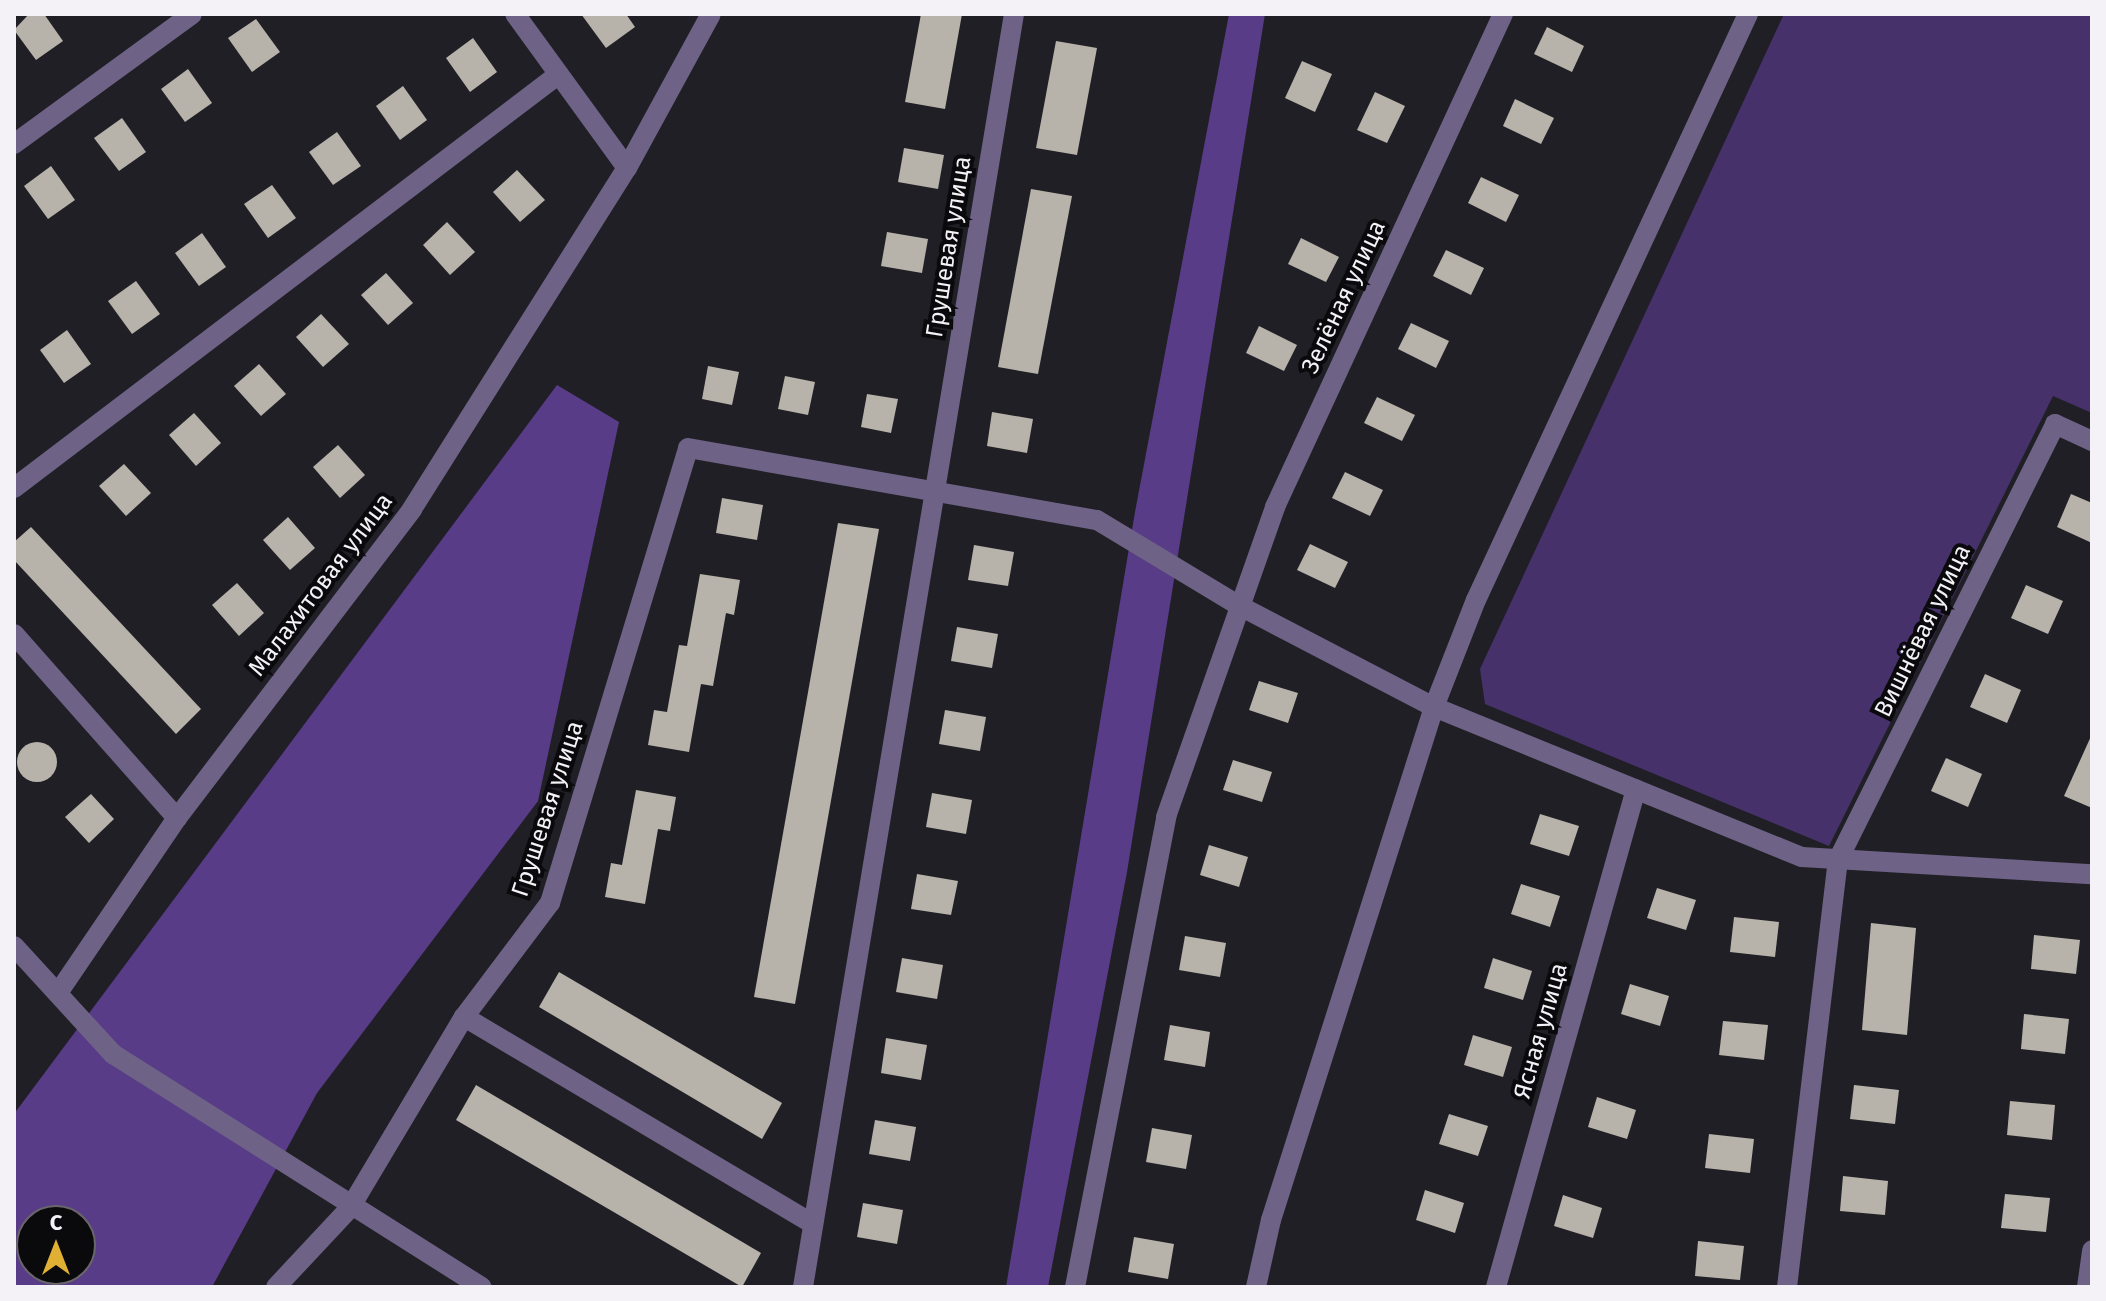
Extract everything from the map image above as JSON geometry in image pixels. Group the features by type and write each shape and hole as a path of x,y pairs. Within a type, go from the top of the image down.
{"street":[{"path":"14,144 192,14"},
{"path":"515,14 627,168"},
{"name":"Малахитовая улица","path":"58,993 177,818 412,509 627,168 711,14"},
{"name":"Грушевая улица","path":"803,1287 1014,14"},
{"name":"Зелёная улица","path":"1075,1287 1166,817 1275,507 1503,14"},
{"path":"1256,1287 1271,1220 1434,707 1748,14"},
{"path":"14,488 559,74"},
{"name":"Вишнёвая улица","path":"1838,860 2055,424 2092,441"},
{"name":"Грушевая улица","path":"464,1017 550,903 688,448 935,489"},
{"path":"935,489 1097,520 1238,605 1434,707 1802,857 2092,874"},
{"path":"14,634 177,818"},
{"name":"Ясная улица","path":"1496,1287 1636,789"},
{"path":"1787,1287 1838,860"},
{"path":"14,946 113,1054 350,1208 481,1287"},
{"path":"276,1287 350,1208 464,1017 813,1224"},
{"path":"2087,1287 2092,1250"}],"shaded area":[{"path":"1229,14 1265,14 1127,872 1048,1287 1006,1287 1135,512"},
{"path":"1784,14 2092,14 2092,413 2053,396 1829,846 1485,704 1480,669"},
{"path":"557,385 619,422 538,801 317,1093 212,1287 14,1287 14,1114"}],"building":[{"path":"29,14 44,14 63,41 36,60 14,30"},
{"path":"581,14 626,14 635,27 606,48"},
{"path":"921,14 962,14 945,109 905,102"},
{"path":"256,19 280,52 252,72 228,38"},
{"path":"1547,27 1584,46 1572,72 1534,54"},
{"path":"473,38 497,72 470,92 446,58"},
{"path":"1056,41 1097,48 1077,155 1036,148"},
{"path":"1302,61 1332,74 1315,112 1285,98"},
{"path":"188,69 212,103 185,122 161,89"},
{"path":"403,86 427,120 400,140 376,106"},
{"path":"1375,92 1405,106 1387,143 1357,130"},
{"path":"1515,99 1554,118 1541,144 1503,126"},
{"path":"122,118 146,152 119,171 94,138"},
{"path":"337,132 361,166 333,185 309,152"},
{"path":"904,148 944,155 938,189 898,182"},
{"path":"51,166 75,200 48,219 24,186"},
{"path":"517,170 545,200 520,222 493,192"},
{"path":"1481,177 1519,195 1506,222 1468,203"},
{"path":"272,185 296,218 268,238 244,204"},
{"path":"1031,189 1072,196 1038,374 998,367"},
{"path":"447,222 475,252 450,275 423,245"},
{"path":"887,232 928,239 922,273 881,266"},
{"path":"202,233 226,267 199,286 175,253"},
{"path":"1301,238 1339,257 1326,282 1288,264"},
{"path":"1446,250 1484,268 1471,295 1433,276"},
{"path":"386,273 413,303 388,325 361,295"},
{"path":"136,281 160,314 132,334 108,301"},
{"path":"321,314 349,344 323,367 296,337"},
{"path":"1411,323 1449,341 1436,368 1398,349"},
{"path":"1259,326 1297,345 1284,371 1246,353"},
{"path":"67,330 91,364 64,383 40,350"},
{"path":"259,364 286,394 261,416 234,386"},
{"path":"708,366 739,372 732,405 702,399"},
{"path":"785,376 815,382 808,415 778,409"},
{"path":"867,394 898,399 891,433 861,427"},
{"path":"1377,397 1415,415 1402,441 1364,423"},
{"path":"992,412 1033,419 1027,453 987,446"},
{"path":"194,413 221,443 196,466 169,435"},
{"path":"338,445 365,475 340,498 313,467"},
{"path":"124,464 151,493 126,516 99,486"},
{"path":"1345,472 1383,490 1370,516 1332,498"},
{"path":"2071,494 2092,503 2092,543 2057,527"},
{"path":"722,498 763,505 757,540 716,533"},
{"path":"288,517 315,548 290,570 263,540"},
{"path":"838,523 879,529 795,1004 754,997"},
{"path":"31,527 201,709 176,734 14,560 14,542"},
{"path":"1310,544 1348,562 1335,588 1297,570"},
{"path":"974,545 1014,552 1008,586 968,580"},
{"path":"700,574 740,580 734,615 726,613 713,686 701,684 689,752 648,745 654,710 667,712 679,645 687,646"},
{"path":"237,583 264,613 239,636 212,605"},
{"path":"2026,585 2063,601 2048,634 2011,618"},
{"path":"957,627 998,634 992,668 951,661"},
{"path":"1985,674 2021,690 2007,723 1970,707"},
{"path":"1259,681 1298,693 1288,723 1249,710"},
{"path":"945,710 986,717 980,751 939,744"},
{"path":"2092,734 2092,808 2064,796"},
{"path":"37,742 51,748 57,762 51,776 37,782 23,776 17,762 23,748"},
{"path":"1946,758 1982,774 1968,807 1931,791"},
{"path":"1233,760 1272,772 1262,802 1223,790"},
{"path":"636,790 676,797 670,831 658,829 645,904 605,897 611,863 622,865"},
{"path":"932,793 972,800 966,834 926,827"},
{"path":"91,794 114,819 89,843 65,817"},
{"path":"1540,814 1579,826 1569,856 1530,844"},
{"path":"1209,845 1248,857 1239,887 1200,875"},
{"path":"917,874 958,881 951,915 911,909"},
{"path":"1521,884 1560,896 1550,927 1511,914"},
{"path":"1657,888 1696,900 1686,930 1647,918"},
{"path":"1734,917 1779,922 1775,957 1730,952"},
{"path":"1871,923 1916,928 1907,1035 1862,1030"},
{"path":"2034,935 2080,940 2076,974 2031,969"},
{"path":"1185,936 1226,943 1220,977 1179,970"},
{"path":"902,958 943,965 937,999 896,992"},
{"path":"1493,958 1532,971 1523,1000 1484,988"},
{"path":"559,972 782,1103 762,1139 539,1007"},
{"path":"1630,984 1669,996 1660,1026 1621,1014"},
{"path":"2024,1014 2069,1019 2065,1054 2021,1049"},
{"path":"1723,1021 1768,1025 1764,1060 1719,1055"},
{"path":"1170,1025 1210,1032 1205,1067 1164,1060"},
{"path":"1473,1035 1512,1047 1503,1077 1464,1065"},
{"path":"886,1038 927,1045 921,1080 881,1073"},
{"path":"476,1085 761,1253 742,1287 456,1120"},
{"path":"1854,1085 1899,1090 1895,1124 1850,1119"},
{"path":"1597,1097 1636,1110 1627,1139 1588,1127"},
{"path":"2010,1101 2055,1105 2052,1140 2007,1135"},
{"path":"1449,1114 1488,1126 1478,1156 1439,1144"},
{"path":"875,1120 916,1127 910,1161 869,1154"},
{"path":"1152,1128 1192,1135 1186,1169 1146,1162"},
{"path":"1709,1134 1754,1139 1750,1173 1705,1168"},
{"path":"1843,1176 1888,1181 1885,1215 1840,1211"},
{"path":"1425,1190 1464,1203 1455,1233 1416,1220"},
{"path":"2005,1194 2050,1198 2046,1232 2001,1228"},
{"path":"1563,1195 1602,1208 1593,1238 1554,1226"},
{"path":"863,1203 903,1210 897,1244 857,1237"},
{"path":"1134,1237 1174,1244 1168,1279 1128,1272"},
{"path":"1698,1241 1744,1246 1740,1280 1695,1276"}]}
